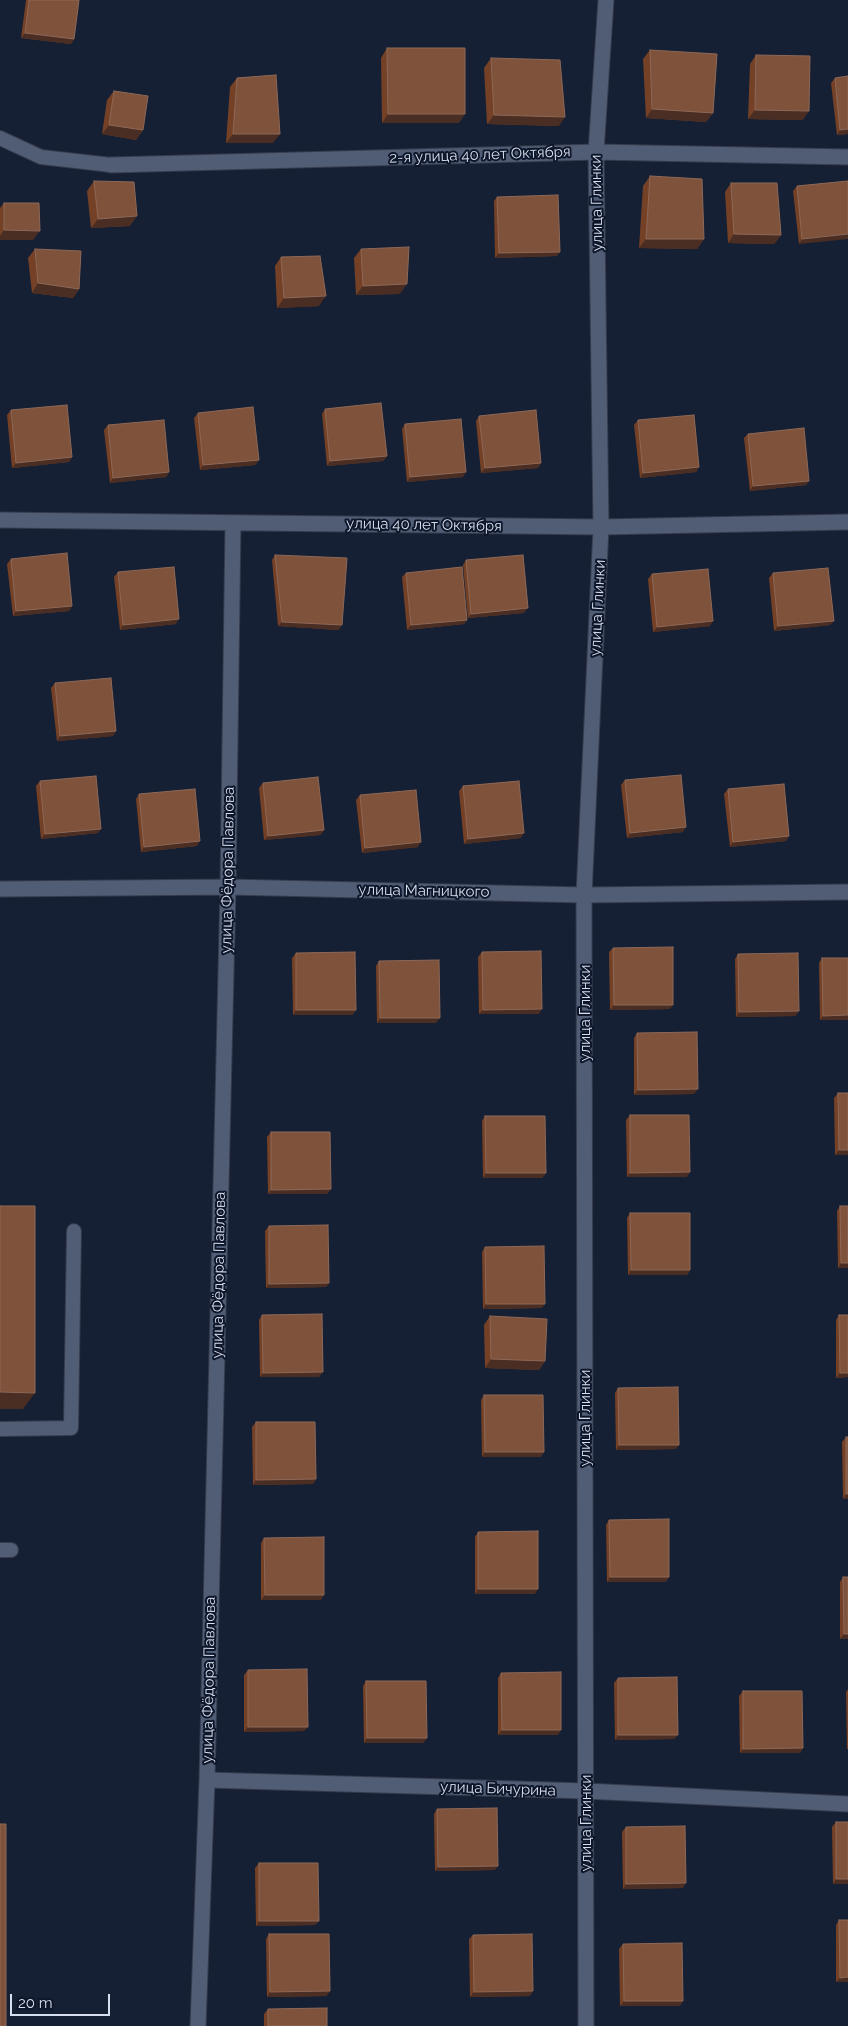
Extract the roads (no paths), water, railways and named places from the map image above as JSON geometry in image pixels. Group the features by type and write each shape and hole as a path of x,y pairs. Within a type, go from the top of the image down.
{"street":[{"name":"улица Глинки","path":"586,2026 584,895 601,527 596,152 606,0"},
{"name":"2-я улица 40 лет Октября","path":"112,165 596,152 848,157"},
{"name":"улица 40 лет Октября","path":"0,520 601,527 848,522"},
{"name":"улица Фёдора Павлова","path":"198,2026 207,1780 228,887 233,523"},
{"name":"улица Магницкого","path":"0,888 228,887 584,895 848,892"},
{"name":"улица Бичурина","path":"207,1780 586,1791 848,1804"}],"lane":[{"path":"0,138 41,157 112,165"},
{"path":"0,1428 71,1428 74,1231"}]}
